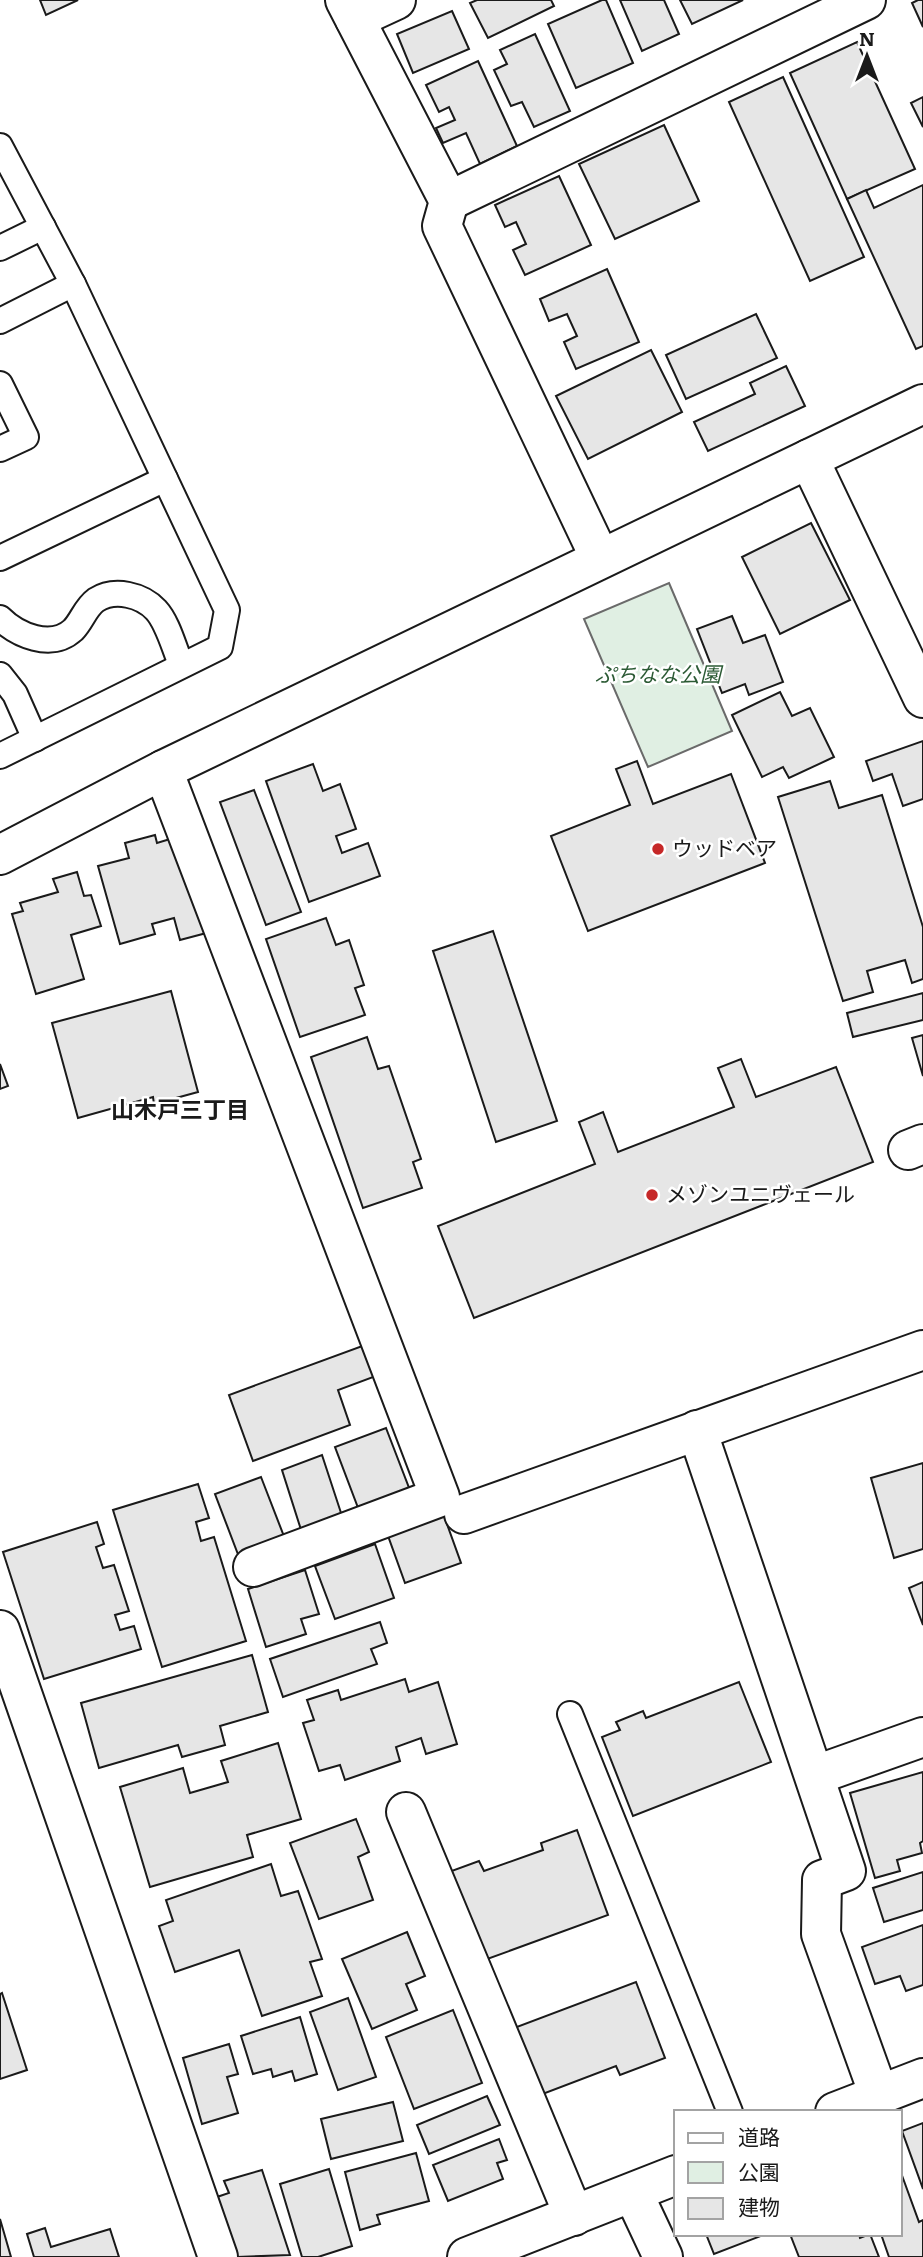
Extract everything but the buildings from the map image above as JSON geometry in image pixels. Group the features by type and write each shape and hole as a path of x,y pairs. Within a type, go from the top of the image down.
{"street":[{"path":"396,0 350,10 449,201 442,226 600,558"},
{"path":"449,201 866,0"},
{"path":"0,855 163,770 923,404"},
{"path":"809,459 923,698"},
{"path":"163,770 440,1497 253,1567"},
{"path":"464,1514 923,1350"},
{"path":"697,1430 816,1775 846,1871 822,1880 821,1934 879,2095"},
{"path":"0,1630 218,2257"},
{"path":"816,1775 923,1737"},
{"path":"406,1812 574,2216"},
{"path":"840,2110 923,2078"},
{"path":"467,2257 674,2176"},
{"path":"633,2193 663,2257"}],"lane":[{"path":"0,756 220,647 227,610 73,284 1,153"},
{"path":"0,248 43,227"},
{"path":"0,321 73,284"},
{"path":"0,384 26,437 0,449"},
{"path":"0,558 165,479"},
{"path":"0,618 13,632 27,638 52,638 72,631 97,599 118,594 139,597 157,612 181,664"},
{"path":"0,675 15,694 35,738"},
{"path":"570,1714 729,2110"}],"green space":[{"name":"ぷちなな公園","path":"669,583 732,731 648,767 584,619"}],"place":[{"name":"ウッドベア","path":"658,849"},
{"name":"メゾンユニヴェール","path":"652,1195"}],"district":[{"name":"山木戸三丁目","path":"180,1110"}]}
